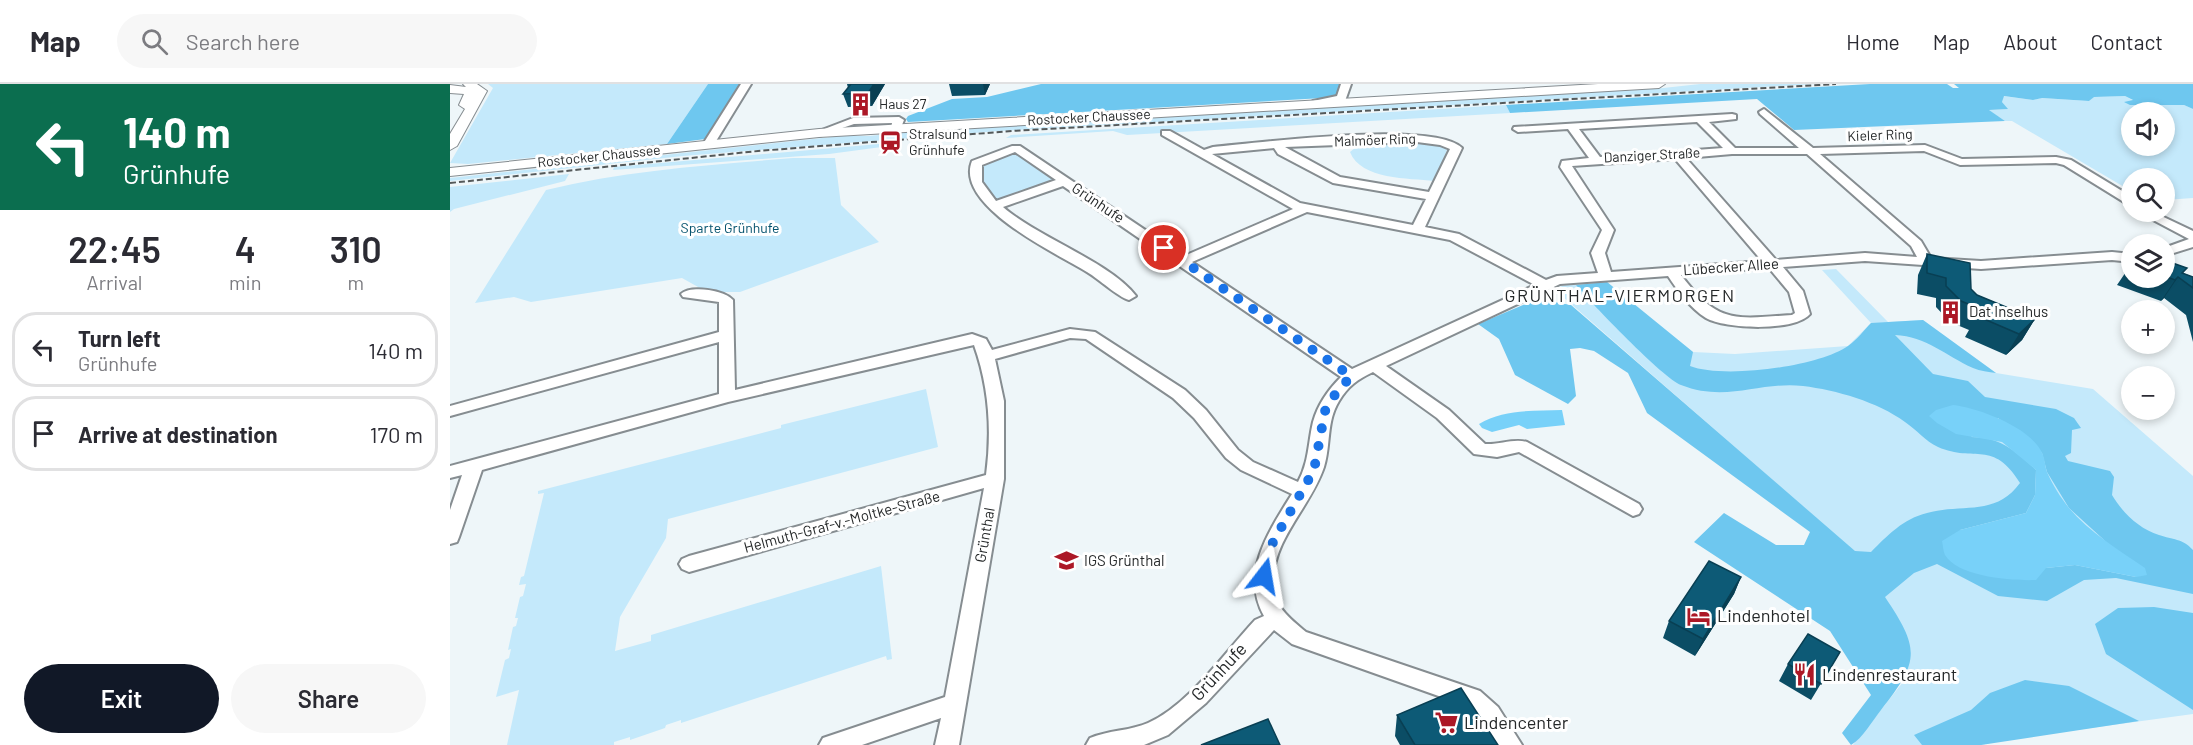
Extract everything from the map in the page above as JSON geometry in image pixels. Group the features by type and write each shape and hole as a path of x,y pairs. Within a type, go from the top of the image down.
{"main road":[{"path":"450,146 481,91 469,84"},
{"name":"Rostocker Chaussee","path":"450,172 819,132 1659,84"},
{"path":"450,89 468,91 470,95 450,129"}],"street":[{"path":"710,144 746,84"},
{"name":"Rostocker Chaussee","path":"1281,106 1341,99 1346,84"},
{"path":"1764,112 1916,244 1926,260"},
{"path":"1518,129 1732,117"},
{"path":"1700,119 1732,151"},
{"path":"1571,126 1596,159"},
{"path":"1166,134 1303,209 1418,229 1464,241 1544,284"},
{"name":"Malmöer Ring","path":"1203,154 1213,150 1388,138 1447,141 1456,148 1418,229"},
{"path":"1278,146 1281,153 1337,180 1434,197"},
{"name":"Grünhufe","path":"1128,296 1098,272 1005,218 982,195 974,168 982,159 1016,148 1351,376"},
{"name":"Kieler Ring","path":"1810,151 1925,148 1960,162 2056,160 2067,162 2121,196"},
{"name":"Danziger Straße","path":"1606,275 1597,260 1596,253 1608,230 1566,163 1572,160 1732,151 1810,151"},
{"path":"1671,271 1691,298 1721,322 1795,319 1803,314 1801,302 1772,264 1677,154"},
{"name":"Grünhufe","path":"993,206 1065,181"},
{"path":"1183,261 1303,209"},
{"path":"2164,222 2193,237"},
{"path":"2175,250 2193,242"},
{"name":"Lübecker Allee","path":"1351,376 1544,284 1567,278 1865,257 1990,265 2121,257"},
{"path":"688,294 718,296 726,300 727,397"},
{"path":"450,472 727,397 964,340 972,339 981,342 988,356 1070,333 1090,335 1179,394 1200,414 1232,454 1246,466 1301,491"},
{"path":"450,411 726,335"},
{"name":"Grünthal","path":"946,745 996,479 995,400 988,356"},
{"path":"1374,365 1453,419 1480,450 1497,451 1521,446 1633,509"},
{"path":"1351,376 1325,411 1314,470 1273,542 1267,559 1264,591 1267,606 1275,621 1299,638 1472,698 1490,714 1510,745"},
{"path":"450,537 474,466"},
{"name":"Helmuth-Graf-v.-Moltke-Straße","path":"688,564 996,479"},
{"name":"Grünhufe","path":"1098,745 1147,733 1178,716 1262,626 1275,621"},
{"path":"831,745 955,703"}],"green space":[{"path":"488,84 708,84 667,144 468,164 450,163 493,88"},
{"path":"1700,84 1815,84 999,131 683,156 450,181 450,178 841,136 1616,89 1654,89"},
{"path":"2003,96 2033,100 2041,98 2089,101 2093,97 2125,96 2134,101 2121,102 2121,156 2175,156 2175,105 2184,105 2193,109 2193,198 2175,199 2175,168 2121,168 2121,185 2012,121 2005,121 1988,110 2007,109 2002,102"},
{"path":"1506,105 1510,113 1127,135 1113,131 1006,138 1011,135"},
{"path":"1410,140 1444,145 1447,150 1434,181 1375,173 1364,168 1350,152 1361,143"},
{"path":"890,143 889,146 829,154 613,170 614,167"},
{"path":"1008,153 1026,157 1058,181 995,201 987,196 978,168 984,160 989,163"},
{"name":"Sparte Grünhufe","path":"793,158 835,158 841,205 879,242 740,292 707,292 682,278 531,302 514,297 475,303 546,190 638,173"},
{"path":"569,174 565,181 454,209 450,212 450,187"},
{"path":"1836,269 1888,322 1923,320 1996,373 2093,389 2121,413 2121,420 2129,420 2193,476 2193,714 2002,740 1981,745 1853,745 1903,682 1855,552 1554,289 1565,285 1607,282 1693,352 1735,354 1848,346 1871,323 1822,270"},
{"path":"926,389 938,447 668,519 666,538 620,617 615,651 651,641 651,635 881,566 892,659 887,660 886,656 681,723 681,720 630,740 630,737 614,742 614,745 507,745 519,690 496,697 505,660 509,658 511,649 508,650 513,627 516,626 518,618 515,618 526,584 519,585 521,577 524,576 544,493 538,494 538,491 781,428 781,425"}],"shaded area":[{"path":"708,84 746,84 713,138 667,144"},
{"path":"1041,84 1346,84 1341,97 908,122 906,119 908,116 952,99 987,97"},
{"path":"1870,84 1947,84 1953,88 1959,88 1954,84 2193,84 2193,109 2184,105 2175,105 2175,102 2124,102 2133,100 2125,96 2094,97 2089,101 2042,98 2033,100 2004,96 2002,102 2008,109 1989,110 2005,121 1794,130 1757,99 1510,113 1506,105"},
{"path":"1607,282 1693,352 1690,366 1705,370 1747,371 1794,365 1815,360 1848,346 1871,323 1923,320 1996,373 1973,368 1936,347 1916,339 1895,335 1933,374 1968,381 1985,397 2056,409 2074,418 2081,428 2072,430 2071,453 2065,456 2068,461 2110,471 2114,477 2112,495 2132,519 2145,529 2181,541 2193,550 2193,594 2116,578 2084,580 2047,601 1998,596 1937,564 1914,573 1885,597 1905,630 1911,655 1909,666 1894,693 1863,734 1851,745 1842,733 1871,695 1830,631 1694,542 1724,513 1776,545 1804,545 1810,532 1647,413 1628,373 1594,351 1580,348 1570,349 1576,396 1568,404 1515,375 1499,339 1478,324 1537,299 1571,305 1855,551 1871,552 1896,528 1918,516 1940,510 1989,505 2000,501 2020,483 2010,469 1992,456 1951,451 1938,447 1882,408 1843,394 1787,385 1713,392 1681,385 1644,355 1576,285","holes":["1998,418 2042,453 2047,472 2069,508 2103,539 2136,577 2075,565 2046,568 1960,530 2026,513 2035,495 2036,470 2029,463 1999,442 1971,437"]},
{"path":"1953,405 1990,415 2028,436 2043,455 2049,477 2069,508 2095,533 2145,568 2147,575 2136,577 2075,565 2046,568 2036,580 2014,580 1973,573 1952,562 1945,555 1942,541 1960,530 2026,513 2035,495 2036,470 2002,442 1956,434 1929,416 1936,410"},
{"path":"1562,410 1565,425 1527,429 1519,425 1492,432 1482,428 1479,424 1509,413"},
{"path":"2154,607 2193,613 2193,710 2106,654 2095,624 2118,608"},
{"path":"2025,680 2069,686 2139,721 1981,745 1922,745 1914,735 1971,710 1990,693"}],"building":[{"path":"851,84 874,84 868,93 843,94"},
{"path":"1927,254 1970,263 1971,289 1977,295 2035,319 2019,334 1977,316 1983,310 1961,301 1946,286 1946,278 1927,273"},
{"path":"2175,264 2187,268 2182,273 2193,277 2193,288 2178,277 2175,280"},
{"name":"Lindenhotel","path":"1709,561 1741,577 1703,639 1669,621"},
{"path":"1808,634 1840,652 1821,684 1788,664"},
{"path":"1461,688 1498,745 1415,745 1397,715"},
{"path":"1268,719 1280,745 1201,745"}],"railway":[{"path":"450,183 758,151 1012,131 1836,84"}],"place":[{"name":"Haus 27","path":"861,104"},
{"name":"Stralsund Grünhufe","path":"891,142"},
{"name":"Dat Inselhus","path":"1951,312"},
{"name":"IGS Grünthal","path":"1066,561"},
{"name":"Lindenhotel","path":"1699,616"},
{"name":"Lindenrestaurant","path":"1804,675"},
{"name":"Lindencenter","path":"1446,723"}],"district":[{"name":"GRÜNTHAL-VIERMORGEN","path":"1620,296"}],"route":[{"path":"1164,248 1351,376 1342,385 1325,411 1314,470 1273,542 1264,576"}]}
